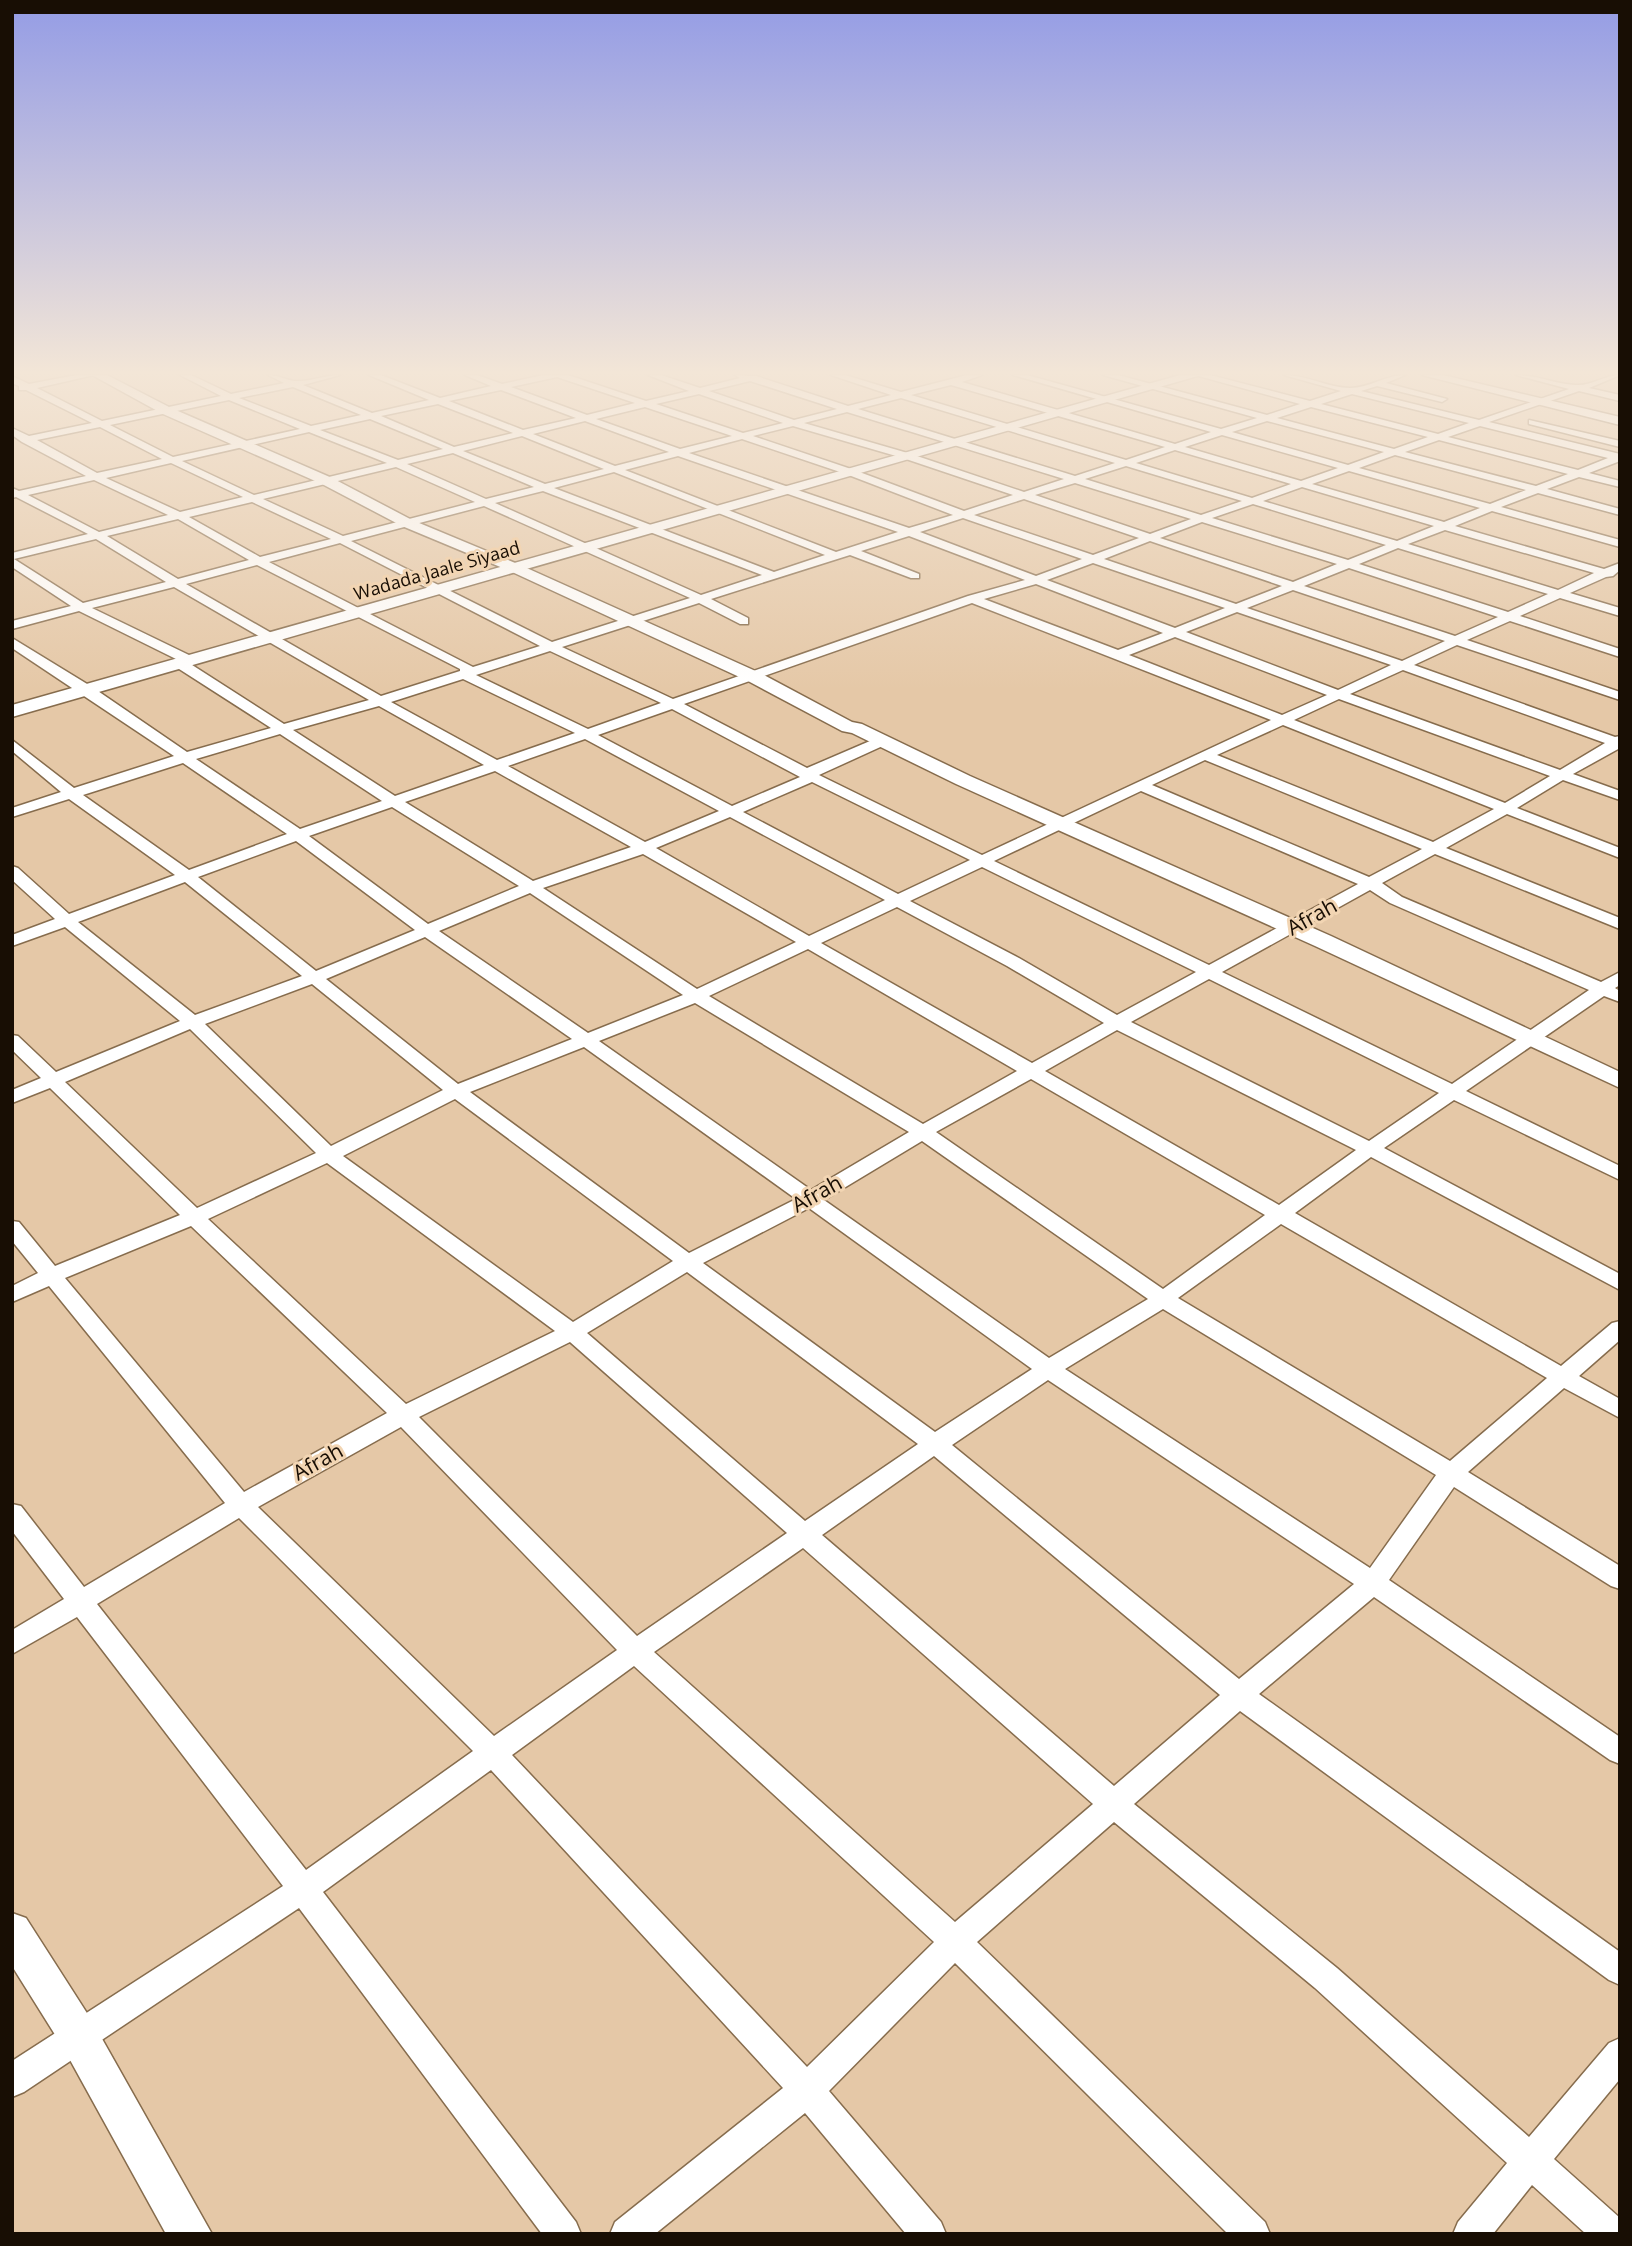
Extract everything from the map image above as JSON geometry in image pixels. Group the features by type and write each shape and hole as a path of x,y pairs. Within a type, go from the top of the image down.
{"main road":[{"name":"Wadada Jaale Siyaad","path":"12,711 823,480"}],"street":[{"path":"14,493 82,480"},
{"path":"102,480 181,517 258,561 466,667 468,676 588,735 1013,962 1118,1022 1370,1149 1620,1283"},
{"path":"214,480 340,539 487,616 673,704 812,777 1620,1174"},
{"path":"324,480 407,523 515,568 754,677 848,727 1293,927 1620,1081"},
{"path":"12,556 332,480"},
{"path":"432,480 699,598 744,621"},
{"path":"524,480 772,575"},
{"path":"12,625 577,480"},
{"path":"643,480 843,553 915,576"},
{"path":"754,480 909,532 1340,695 1620,796"},
{"path":"871,480 964,515 1513,703 1618,742"},
{"path":"977,480 1620,696"},
{"path":"12,813 186,757 380,701 1075,480 1351,565 1620,653"},
{"path":"1186,480 1620,611"},
{"path":"1289,480 1447,527 1615,572"},
{"path":"12,941 298,835 972,599 1034,581 1200,519 1316,480"},
{"path":"1395,480 1620,544"},
{"path":"1498,480 1620,512"},
{"path":"1119,654 1177,634 1562,480"},
{"path":"14,493 99,536 269,639 494,767 644,848 1620,1410"},
{"path":"12,562 82,608 186,659 181,664 531,887 696,996 923,1132 1163,1299 1620,1579"},
{"path":"12,1295 52,1275 194,1217 330,1155 456,1091 696,996 1205,755 1560,593 1615,572"},
{"path":"972,599 1119,654 1620,853"},
{"path":"12,642 35,660 87,690 298,835 427,931 588,1041 1048,1369 1373,1583 1620,1752"},
{"path":"812,777 812,771 882,741"},
{"name":"Afrah","path":"12,1643 241,1505 403,1415 572,1332 686,1263 811,1199 923,1132 1372,884 1618,742"},
{"path":"12,744 73,795 188,877 456,1091 686,1263 936,1444 1239,1695 1620,1970"},
{"path":"1205,755 1620,924"},
{"path":"12,1097 193,1022 313,978 531,887 644,848 812,777"},
{"path":"1141,786 1372,884 1396,900 1614,988"},
{"path":"12,871 67,921 193,1022 330,1155 572,1332 805,1532 1115,1805 1326,1978 1612,2234"},
{"path":"12,2081 303,1889 492,1752 805,1532 1048,1369 1163,1299 1370,1149 1530,1038 1614,988"},
{"path":"12,1040 403,1415 635,1651 956,1941 1253,2234"},
{"path":"12,1227 241,1505 492,1752 807,2090 929,2234"},
{"path":"627,2234 807,2090 956,1941 1239,1695 1373,1583 1451,1473 1620,1328"},
{"path":"12,1513 303,1889 564,2234"},
{"path":"12,1931 78,2035 190,2234"},
{"path":"1470,2234 1620,2054"}]}
